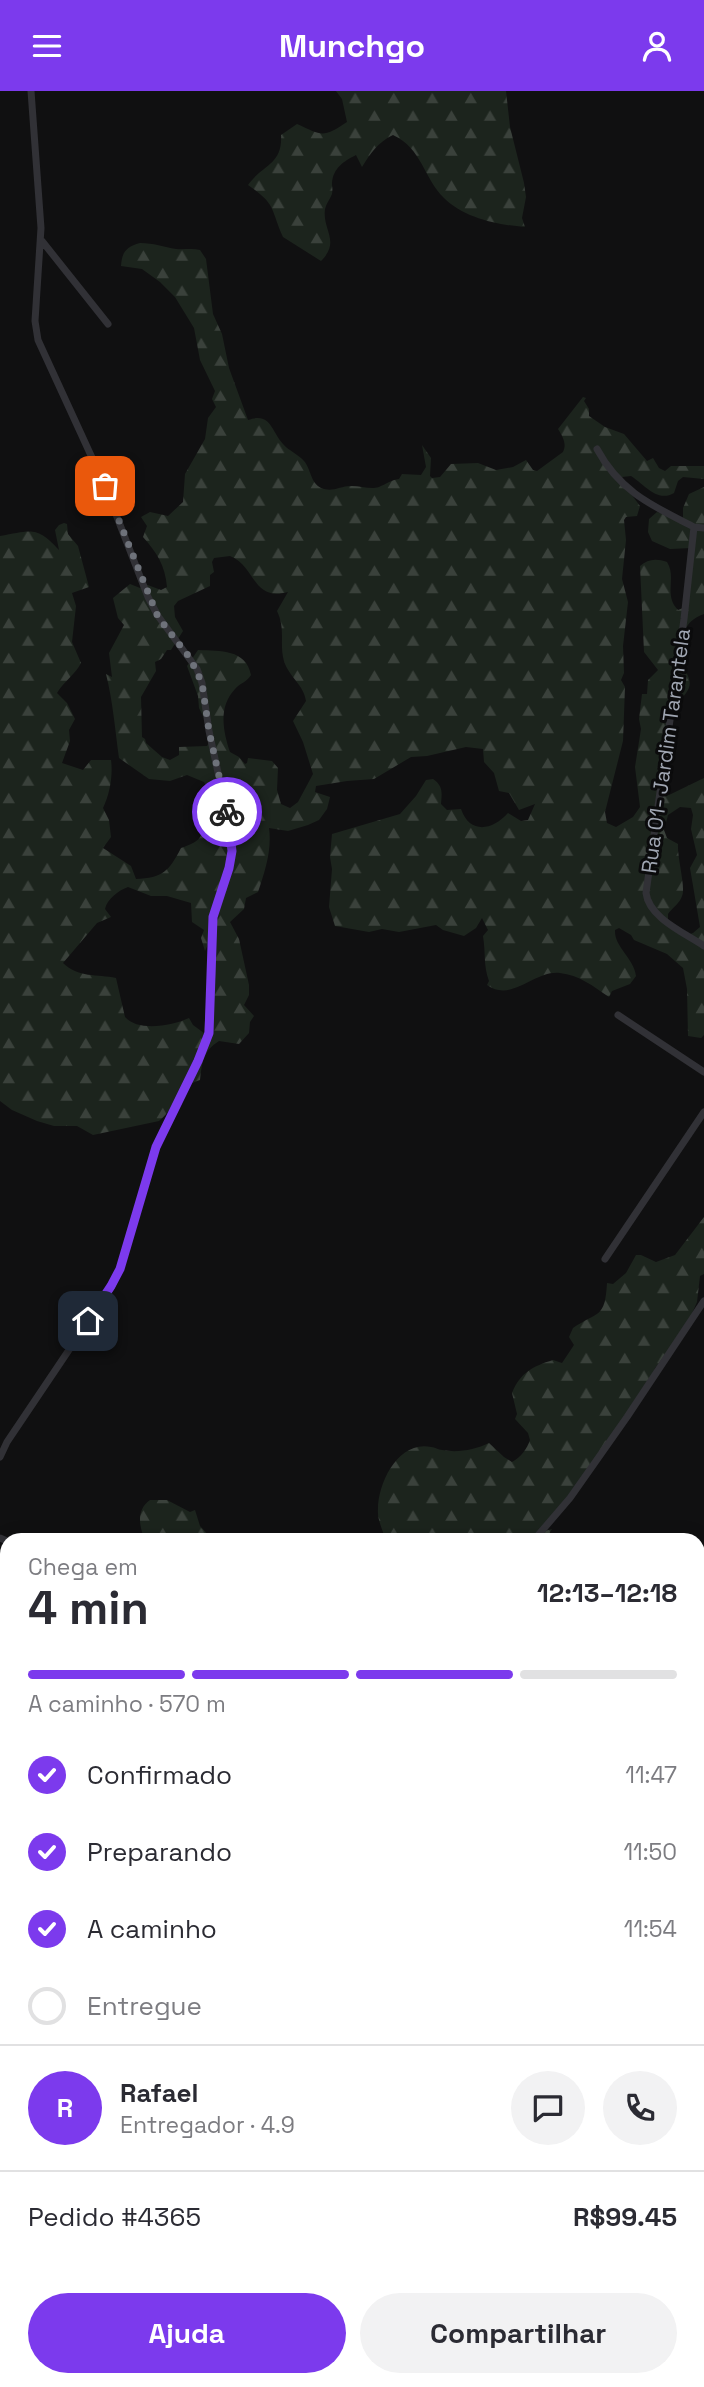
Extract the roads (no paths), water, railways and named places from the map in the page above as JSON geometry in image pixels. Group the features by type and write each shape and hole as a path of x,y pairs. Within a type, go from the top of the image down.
{"street":[{"path":"0,1457 7,1442 120,1269 156,1147 207,1041 213,917 232,851 230,828 200,676 190,658 158,617 148,597 105,486 38,340 35,321 41,240 32,91"},
{"path":"41,240 108,324"},
{"path":"597,449 611,473 634,494 694,527 704,528"},
{"name":"Rua 01- Jardim Tarantela","path":"694,527 646,893 647,902 658,915 704,946"},
{"path":"618,1015 704,1072"},
{"path":"605,1259 704,1112"},
{"path":"540,1533 570,1498 673,1350 704,1300"}]}
